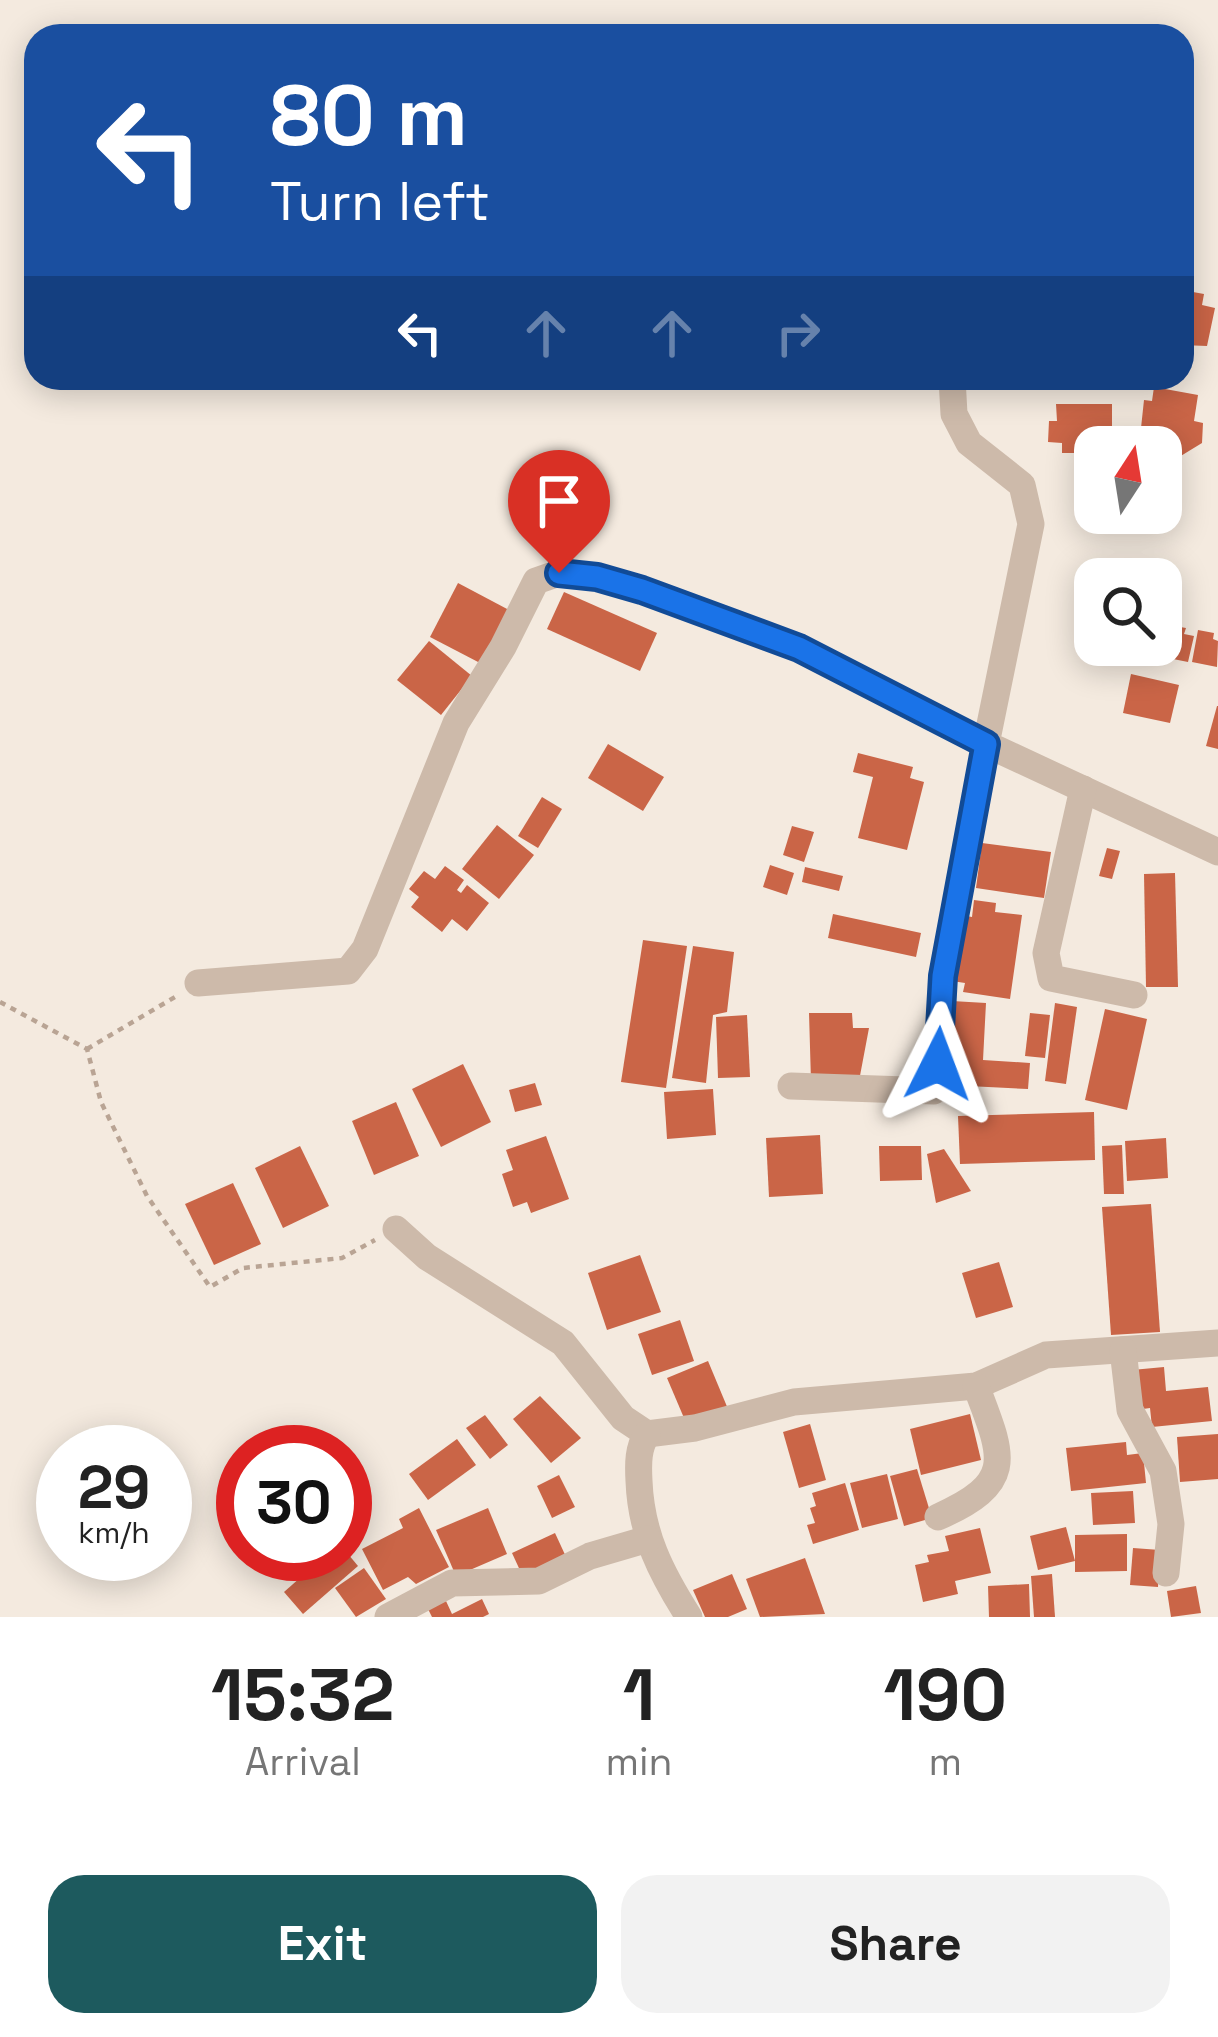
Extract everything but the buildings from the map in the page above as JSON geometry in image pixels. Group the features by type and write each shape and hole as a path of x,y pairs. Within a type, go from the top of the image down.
{"street":[{"path":"791,1086 934,1091 943,976 1031,524 1022,485 969,443 954,414 953,390"},
{"path":"199,983 348,971 365,949 456,723 503,647 536,581 559,573 597,577 642,590 799,648 986,744 1217,850"},
{"path":"1083,789 1046,953 1051,978 1134,995"},
{"path":"396,1229 427,1257 563,1343 623,1418 647,1434 695,1428 794,1402 976,1386 1046,1355 1218,1343"},
{"path":"1123,1350 1130,1410 1163,1472 1171,1524 1166,1573"},
{"path":"938,1517 970,1503 993,1478 1000,1448 976,1386"},
{"path":"647,1434 638,1459 640,1513 664,1577 689,1617"},
{"path":"388,1617 452,1583 539,1581 590,1556 648,1539"}],"path":[{"path":"87,1049 199,983"},
{"path":"0,1002 87,1049 101,1102 147,1196 210,1286 243,1268 342,1258 396,1229"}],"route":[{"path":"559,573 597,577 642,590 799,648 986,744 943,976 938,1064"}]}
